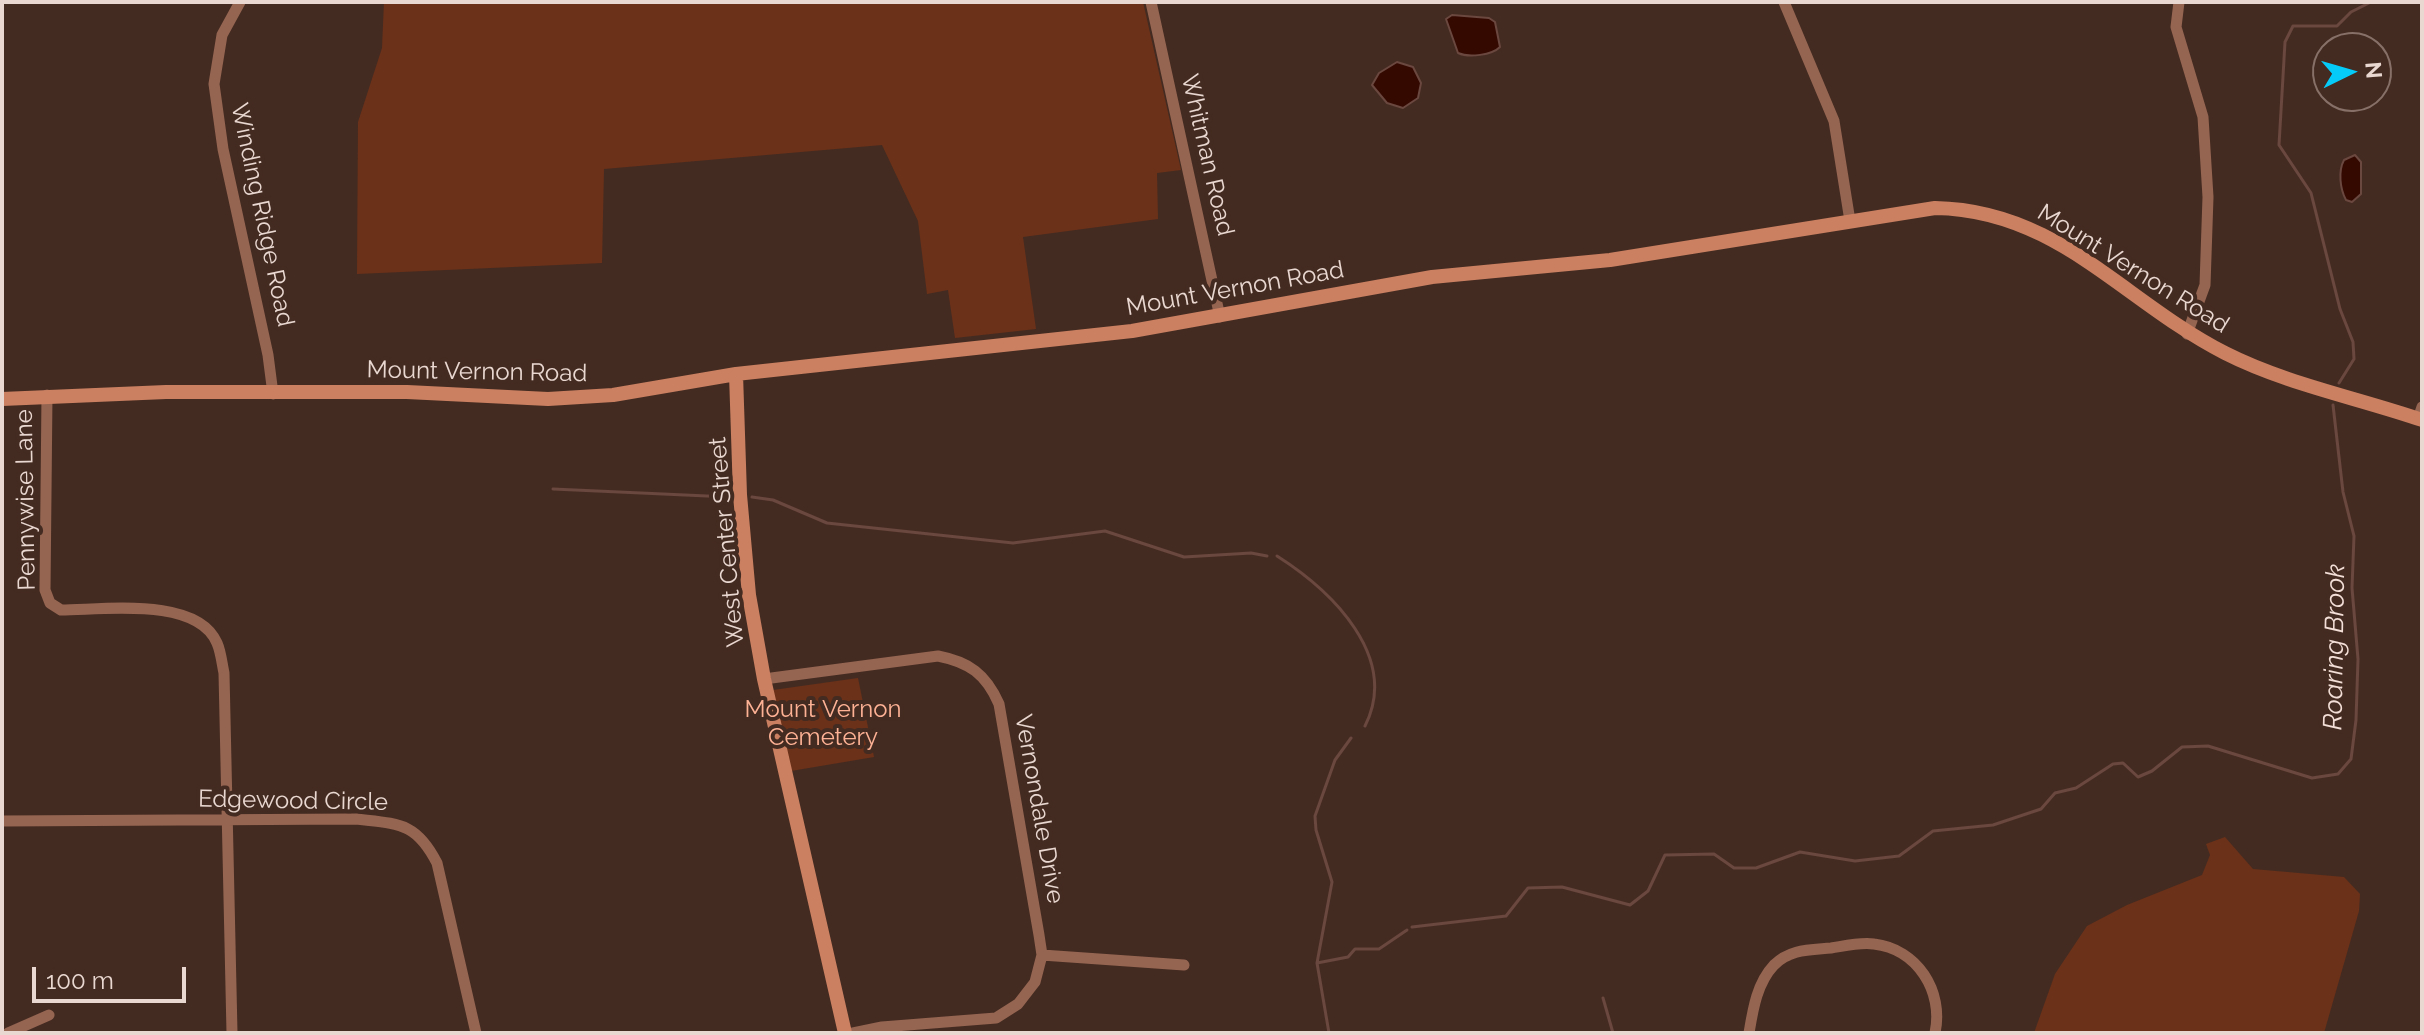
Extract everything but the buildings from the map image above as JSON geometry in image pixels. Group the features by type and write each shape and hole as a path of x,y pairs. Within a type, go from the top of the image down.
{"main road":[{"name":"Mount Vernon Road","path":"2,399 166,392 407,392 548,399 613,395 736,374 1089,337 1220,317 1432,277 1610,260 1935,208 2008,218 2046,234 2187,334 2233,357 2421,415"},
{"name":"West Center Street","path":"736,374 740,495 749,595 764,679 845,1033"}],"street":[{"name":"Winding Ridge Road","path":"240,2 222,35 214,84 223,149 268,355 273,394"},
{"name":"Whitman Road","path":"1151,2 1220,317"},
{"path":"1784,2 1834,121 1850,221"},
{"path":"2179,2 2178,38 2203,117 2208,212 2205,285 2187,334"},
{"name":"Pennywise Lane","path":"47,395 45,590 50,603 61,610 159,609 200,625 216,641 224,673 227,821"},
{"name":"Vernondale Drive","path":"764,679 938,656 963,661 979,673 991,685 999,704 1042,955"},
{"name":"Edgewood Circle","path":"2,821 356,819 407,826 427,843 437,863 476,1033"},
{"path":"227,821 232,1033"},
{"path":"1749,1033 1758,990 1772,967 1790,952 1872,943 1898,949 1920,966 1933,989 1938,1022 1935,1033"},
{"path":"853,1033 882,1027 996,1018 1018,1004 1035,982 1042,955 1184,965"},
{"path":"8,1033 49,1015"}],"green space":[{"path":"384,2 1143,2 1181,170 1157,173 1158,219 1023,237 1036,329 955,338 948,290 927,294 918,221 882,145 604,169 602,263 357,274 358,122 382,48"},
{"name":"Mount Vernon Cemetery","path":"858,678 874,757 791,771 773,690"},
{"path":"2225,837 2253,869 2344,877 2360,894 2359,911 2324,1033 2034,1033 2055,974 2087,926 2127,905 2202,875 2210,855 2206,844"}],"shaded area":[{"path":"1452,15 1489,18 1495,22 1500,47 1480,55 1458,53 1446,19"},
{"path":"1397,62 1413,67 1421,83 1418,98 1403,108 1387,103 1372,85 1379,73"},
{"path":"2355,155 2361,162 2361,194 2352,202 2344,196 2340,175 2344,160"}],"waterway":[{"name":"Roaring Brook","path":"2339,383 2354,359 2353,342 2340,309 2311,193 2279,145 2285,42 2293,26 2337,26 2351,12 2371,2"},
{"name":"Roaring Brook","path":"1412,927 1506,916 1528,888 1562,887 1630,905 1648,891 1665,855 1714,854 1734,868 1756,868 1800,852 1855,861 1899,856 1933,831 1993,825 2041,809 2055,793 2076,788 2113,764 2123,763 2138,777 2152,771 2182,747 2208,746 2312,778 2338,774 2351,759 2358,659 2352,588 2354,536 2343,492 2333,405"},
{"path":"553,489 729,497"},
{"path":"752,497 773,500 827,523 1013,543 1105,531 1184,557 1251,553 1267,556"},
{"path":"1277,556 1338,607 1355,628 1367,651 1374,675 1374,700 1365,726"},
{"path":"1317,963 1332,882 1316,830 1315,816 1335,760 1351,738"},
{"name":"Roaring Brook","path":"1329,1033 1317,963 1348,957 1355,949 1379,949 1407,930"},
{"path":"1603,998 1613,1033"}]}
